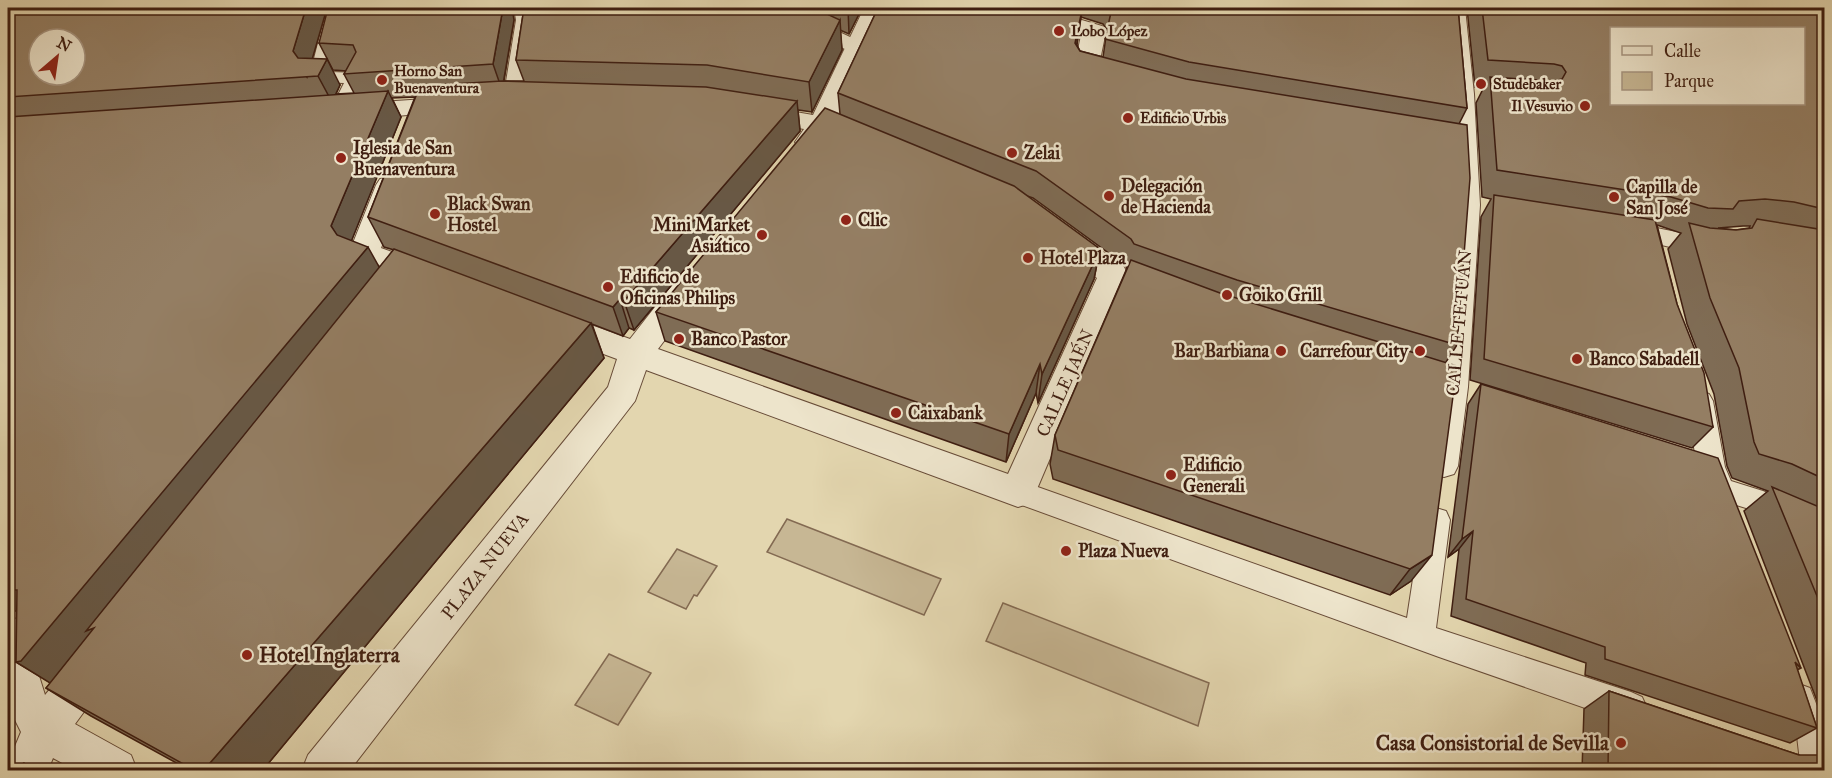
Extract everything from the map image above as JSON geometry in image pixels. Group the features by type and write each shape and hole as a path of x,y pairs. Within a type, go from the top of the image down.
{"street":[{"path":"327,114 357,77 319,78 336,8"},
{"path":"754,8 777,9 858,48"},
{"path":"792,161 822,124 876,8"},
{"path":"1018,8 1094,31 1097,73"},
{"name":"CALLE TETUÁN","path":"1429,639 1439,497 1481,207 1455,143 1474,95 1456,8"},
{"path":"327,114 415,119 505,101 524,14 548,19"},
{"path":"734,109 822,124 875,146"},
{"path":"398,164 364,253 398,281 451,285"},
{"name":"CALLE JAÉN","path":"1018,492 1124,279 1040,220"},
{"path":"1606,226 1651,234 1686,245 1721,246 1726,235"},
{"path":"1651,234 1659,268"},
{"path":"641,345 701,271"},
{"path":"527,314 641,345 1018,492 1429,639 1655,716"},
{"name":"PLAZA NUEVA","path":"323,771 622,392 641,345"},
{"path":"1691,374 1699,394 1707,472 1732,521"},
{"path":"1707,472 1753,499 1824,532"},
{"path":"8,634 28,706 44,730 116,771"},
{"path":"26,771 44,730 117,637"},
{"path":"1789,672 1813,736 1808,768"}],"green space":[{"path":"787,519 941,579 924,615 767,552"},
{"path":"677,549 717,566 686,609 648,592"},
{"path":"1003,603 1209,683 1198,726 986,641"},
{"path":"609,654 651,673 618,725 575,705"}],"building":[{"path":"8,8 306,8 293,51 298,58 327,59 318,76 8,97"},
{"path":"328,8 503,8 493,64 344,74 356,52 353,45 319,43"},
{"path":"524,8 814,8 840,20 809,82 707,65 516,60"},
{"path":"878,8 1073,8 1082,10 1075,43 1080,51 1186,79 1467,125 1470,178 1457,345 1237,280 1134,244 1131,239 1036,171 838,93"},
{"path":"1112,8 1458,8 1467,108 1189,62 1105,39"},
{"path":"1482,8 1824,8 1822,78 1824,86 1824,209 1794,202 1765,199 1739,201 1733,209 1708,208 1671,197 1497,170 1490,77 1554,81 1562,79 1566,72 1562,66 1488,60"},
{"path":"502,81 706,87 797,101 624,301 620,299 613,307 368,217 420,86"},
{"path":"388,91 331,226 337,235 368,247 21,661 16,662 17,590 8,590 8,117"},
{"path":"825,108 1014,186 1100,249 1042,374 1040,364 1009,434 656,312"},
{"path":"1494,195 1655,220 1677,304 1704,373 1713,427 1484,359"},
{"path":"1757,219 1824,230 1824,479 1792,464 1759,454 1754,442 1739,368 1710,298 1689,223 1710,228 1736,230 1752,228"},
{"path":"394,249 591,323 203,771 196,771 46,688 94,628 86,631"},
{"path":"1131,260 1220,293 1457,366 1432,555 1410,569 1058,450 1055,435"},
{"path":"1481,384 1718,458 1801,668 1795,662 1817,728 1605,659 1605,647 1466,599 1473,531 1462,539"},
{"path":"1772,487 1824,509 1824,613"},
{"path":"1609,691 1799,755 1824,755 1824,771 1608,771"},
{"path":"24,763 36,771 11,771"}],"place":[{"name":"Lobo López","path":"1059,31"},
{"name":"Horno San Buenaventura","path":"382,80"},
{"name":"Studebaker","path":"1481,84"},
{"name":"Il Vesuvio","path":"1585,106"},
{"name":"Edificio Urbis","path":"1128,118"},
{"name":"Zelai","path":"1012,153"},
{"name":"Iglesia de San Buenaventura","path":"341,158"},
{"name":"Delegación de Hacienda","path":"1109,196"},
{"name":"Capilla de San José","path":"1614,197"},
{"name":"Black Swan Hostel","path":"435,214"},
{"name":"Clic","path":"846,220"},
{"name":"Mini Market Asiático","path":"762,235"},
{"name":"Hotel Plaza","path":"1028,258"},
{"name":"Edificio de Oficinas Philips","path":"608,287"},
{"name":"Goiko Grill","path":"1227,295"},
{"name":"Banco Pastor","path":"679,339"},
{"name":"Bar Barbiana","path":"1281,351"},
{"name":"Carrefour City","path":"1420,351"},
{"name":"Banco Sabadell","path":"1577,359"},
{"name":"Caixabank","path":"896,413"},
{"name":"Edificio Generali","path":"1171,475"},
{"name":"Plaza Nueva","path":"1066,551"},
{"name":"Hotel Inglaterra","path":"247,655"},
{"name":"Casa Consistorial de Sevilla","path":"1621,743"}]}
